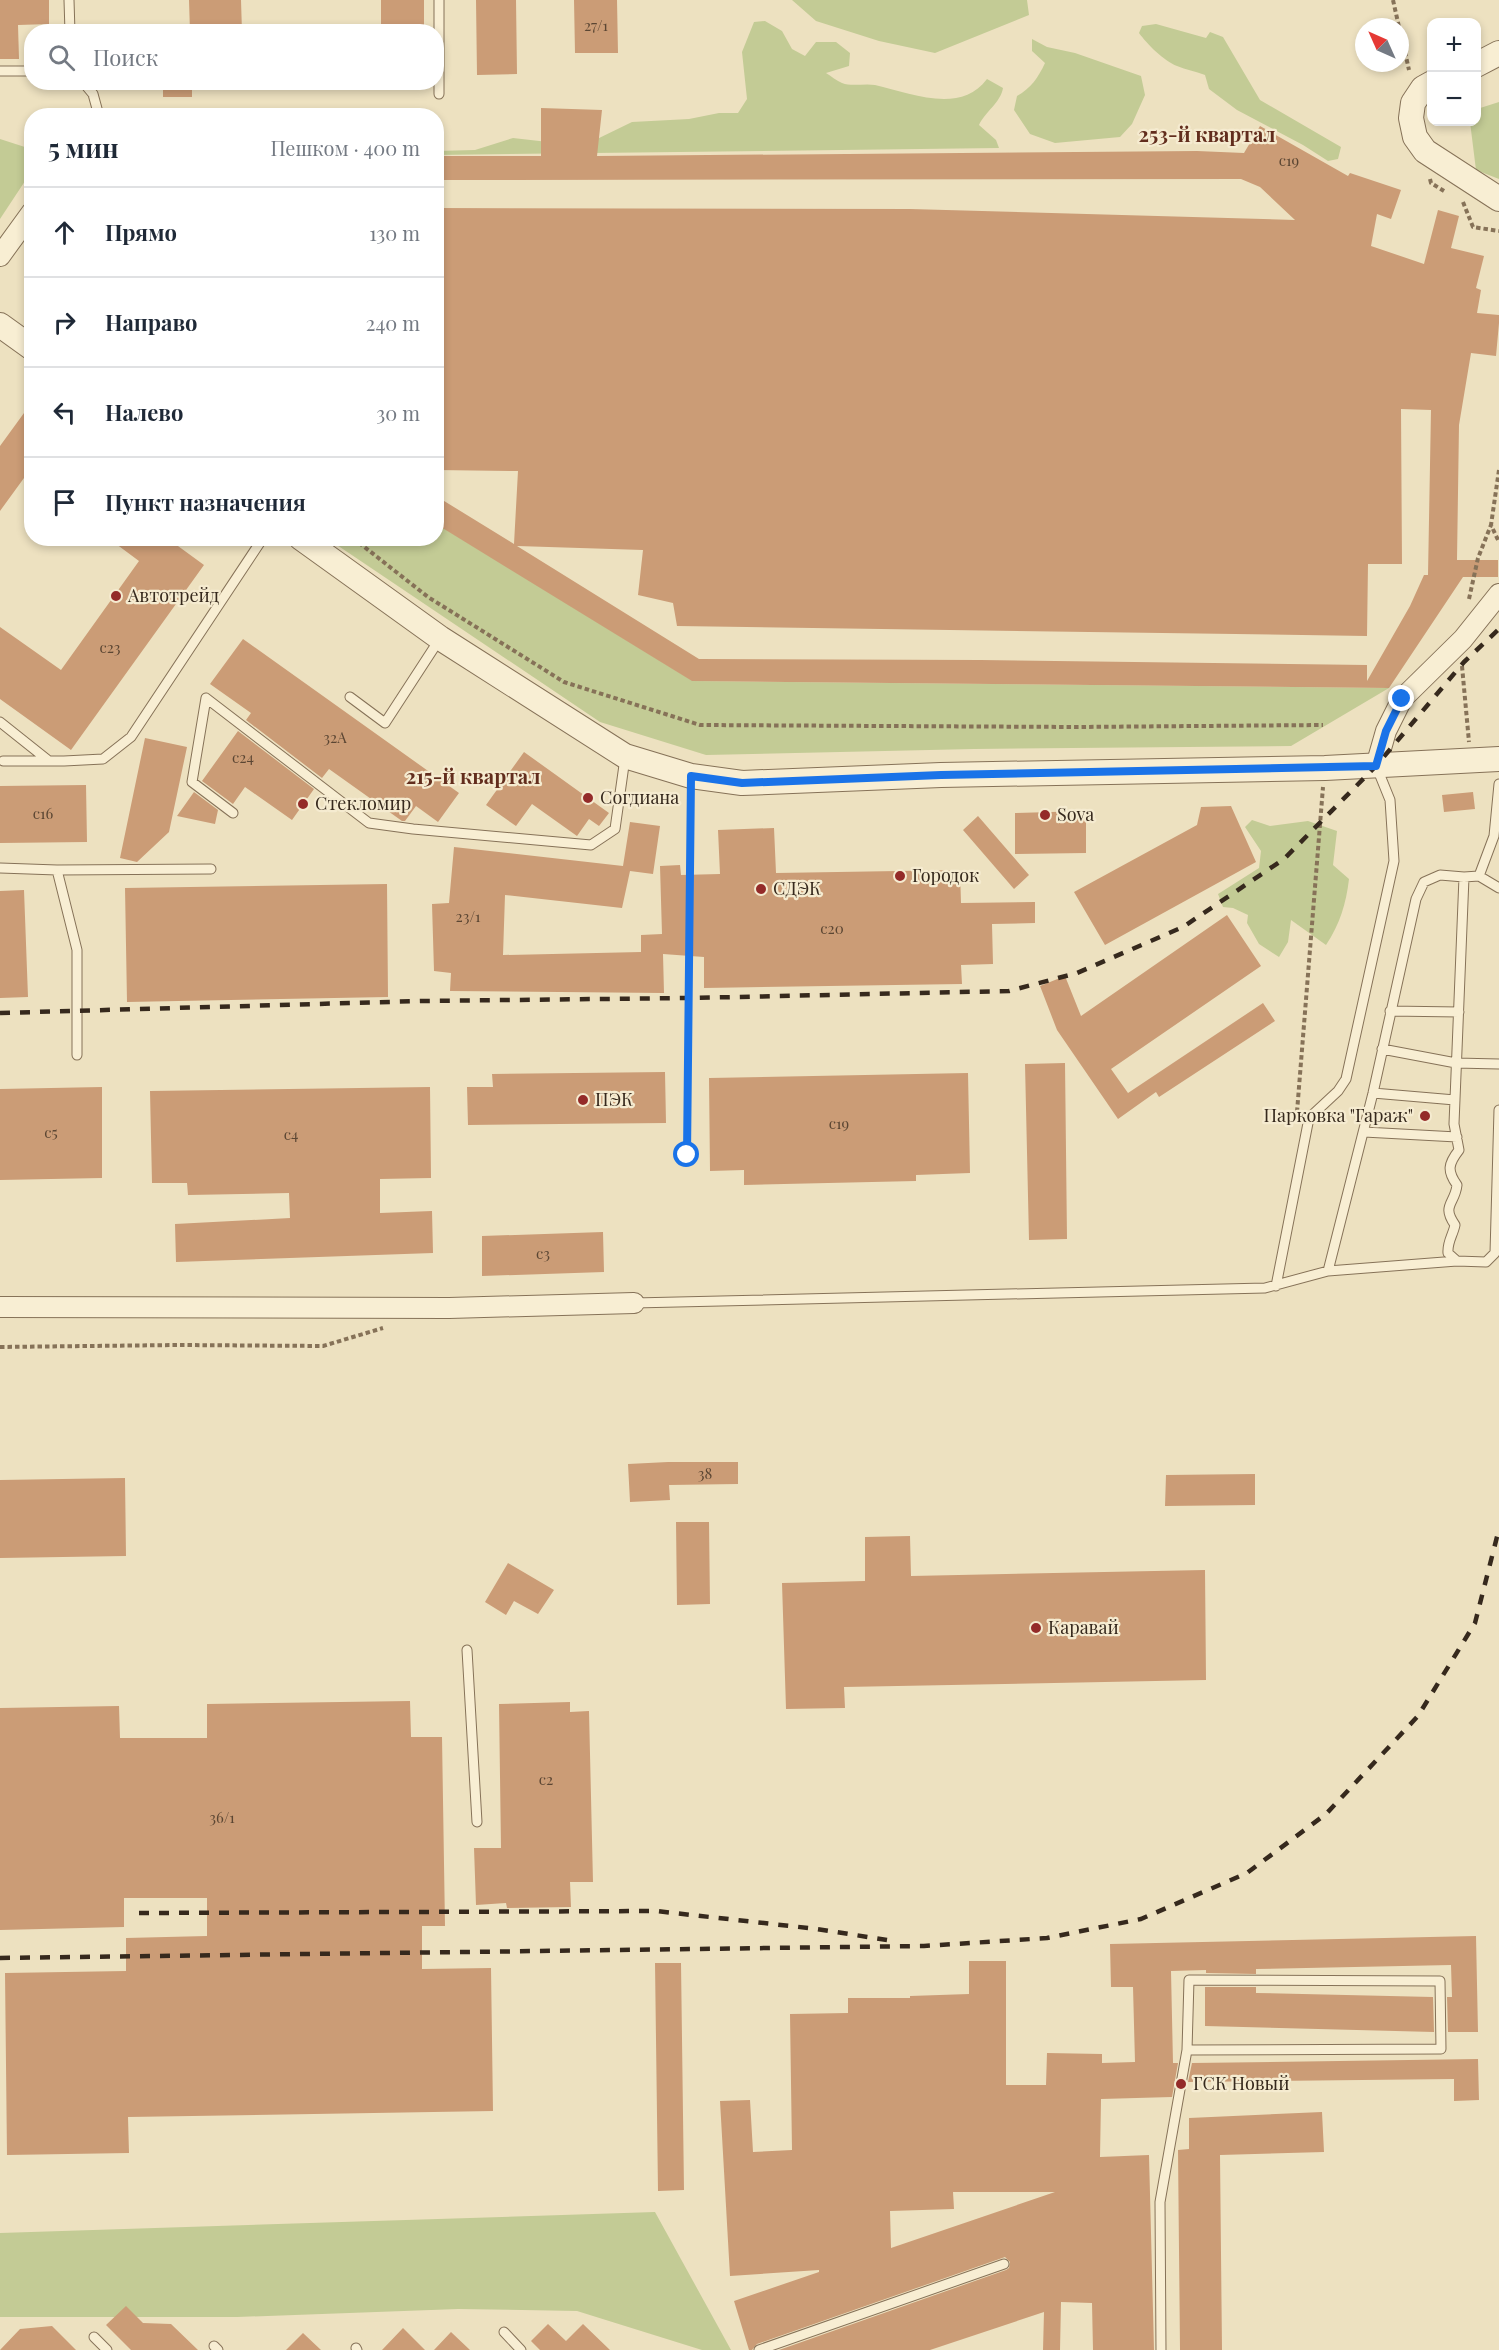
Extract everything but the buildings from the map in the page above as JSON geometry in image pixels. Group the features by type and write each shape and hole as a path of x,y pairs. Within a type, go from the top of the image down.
{"street":[{"path":"1481,62 1499,53"},
{"path":"1427,86 1418,94 1411,111 1413,130 1425,151 1499,199"},
{"path":"0,256 24,223"},
{"path":"0,325 24,342"},
{"path":"313,546 441,638 625,756 691,776 742,783 941,775 1325,768 1499,759"},
{"path":"1376,766 1386,731 1402,699 1463,639 1499,594"},
{"path":"0,1307 449,1308 634,1303"}],"lane":[{"path":"69,0 70,24"},
{"path":"438,0 439,24"},
{"path":"0,71 24,71"},
{"path":"90,90 97,108"},
{"path":"440,90 440,94"},
{"path":"3,761 103,759 131,737 258,546"},
{"path":"350,697 385,723 441,638"},
{"path":"233,813 192,782 206,698 369,823 402,828 591,845 615,829 625,756"},
{"path":"0,722 50,761"},
{"path":"1276,1286 1308,1118 1338,1091 1346,1079 1394,861 1390,800 1376,766"},
{"path":"1479,876 1494,836 1499,784"},
{"path":"0,868 211,869"},
{"path":"57,870 77,950 77,1055"},
{"path":"1328,1271 1364,1132 1411,914 1424,882 1440,875 1479,876 1499,888"},
{"path":"1457,1261 1448,1253 1447,1245 1454,1235 1455,1225 1448,1215 1449,1205 1456,1194 1457,1185 1449,1169 1458,1150 1454,1124 1464,877"},
{"path":"1390,1011 1459,1012"},
{"path":"1382,1049 1456,1063 1499,1064"},
{"path":"1373,1093 1455,1100"},
{"path":"634,1303 1265,1288 1328,1271 1457,1261 1486,1262 1495,1253 1499,1110"},
{"path":"1364,1132 1457,1137"},
{"path":"467,1650 477,1822"},
{"path":"1161,2350 1160,2202 1187,2050 1189,1980 1440,1981 1442,2049 1187,2050"},
{"path":"759,2350 1004,2264"},
{"path":"504,2332 521,2350"},
{"path":"94,2337 107,2350"}],"path":[{"path":"1393,0 1397,18"},
{"path":"1425,151 1431,183 1448,193"},
{"path":"1456,198 1464,203 1473,227 1499,231"},
{"path":"1468,604 1478,558 1491,525 1499,470"},
{"path":"1491,525 1499,542"},
{"path":"363,546 428,597 564,682 700,726 1323,725"},
{"path":"1463,639 1462,676 1470,760"},
{"path":"1297,1113 1325,768"},
{"path":"687,1155 691,776"},
{"path":"0,1347 323,1346 386,1327"}],"green space":[{"path":"792,0 1027,0 1029,15 935,53 879,41 816,21"},
{"path":"765,21 782,31 792,49 805,56 816,42 836,42 850,53 849,66 826,73 846,84 875,85 919,96 949,99 976,90 987,79 1003,88 999,98 979,125 996,140 999,148 444,155 444,151 475,150 513,138 548,142 595,140 632,122 689,119 719,113 738,113 747,99 742,52 754,22"},
{"path":"1156,24 1206,38 1210,32 1223,37 1260,100 1341,147 1338,159 1328,161 1237,110 1209,89 1205,75 1172,64 1151,47 1139,33 1142,26"},
{"path":"1032,39 1047,47 1075,53 1141,76 1145,95 1132,124 1120,137 1055,143 1030,134 1014,110 1017,96 1034,82 1045,63 1032,51"},
{"path":"1499,102 1499,179 1476,170 1470,126 1481,126 1481,108"},
{"path":"0,139 24,147 24,183 0,219"},
{"path":"444,528 693,681 1389,688 1291,746 974,749 706,755 600,722 338,546 444,546"},
{"path":"1252,820 1270,826 1308,821 1337,831 1333,865 1349,879 1342,914 1326,945 1291,920 1288,942 1279,957 1259,944 1247,923 1248,915 1233,908 1223,907 1218,894 1259,868 1261,851 1245,827"},
{"path":"655,2212 731,2350 702,2350 577,2311 458,2309 237,2317 0,2317 0,2233"}],"railway":[{"path":"0,1013 421,1001 1009,991 1077,973 1183,927 1284,859 1376,766 1464,662 1499,629"},
{"path":"0,1958 924,1946 1047,1938 1141,1919 1247,1873 1326,1814 1418,1716 1475,1623 1499,1529"},
{"path":"139,1913 656,1911 817,1929 887,1940"}],"place":[{"name":"Автотрейд","path":"116,596"},
{"name":"Согдиана","path":"588,798"},
{"name":"Стекломир","path":"303,804"},
{"name":"Sova","path":"1045,815"},
{"name":"Городок","path":"900,876"},
{"name":"СДЭК","path":"761,889"},
{"name":"ПЭК","path":"583,1100"},
{"name":"Парковка \"Гараж\"","path":"1425,1116"},
{"name":"Каравай","path":"1036,1628"},
{"name":"ГСК Новый","path":"1181,2084"}],"district":[{"name":"253-й квартал","path":"1207,135"},
{"name":"215-й квартал","path":"473,777"}],"route":[{"path":"687,1155 690,1042 691,776 742,783 941,775 1376,766 1386,731 1402,699"}]}
